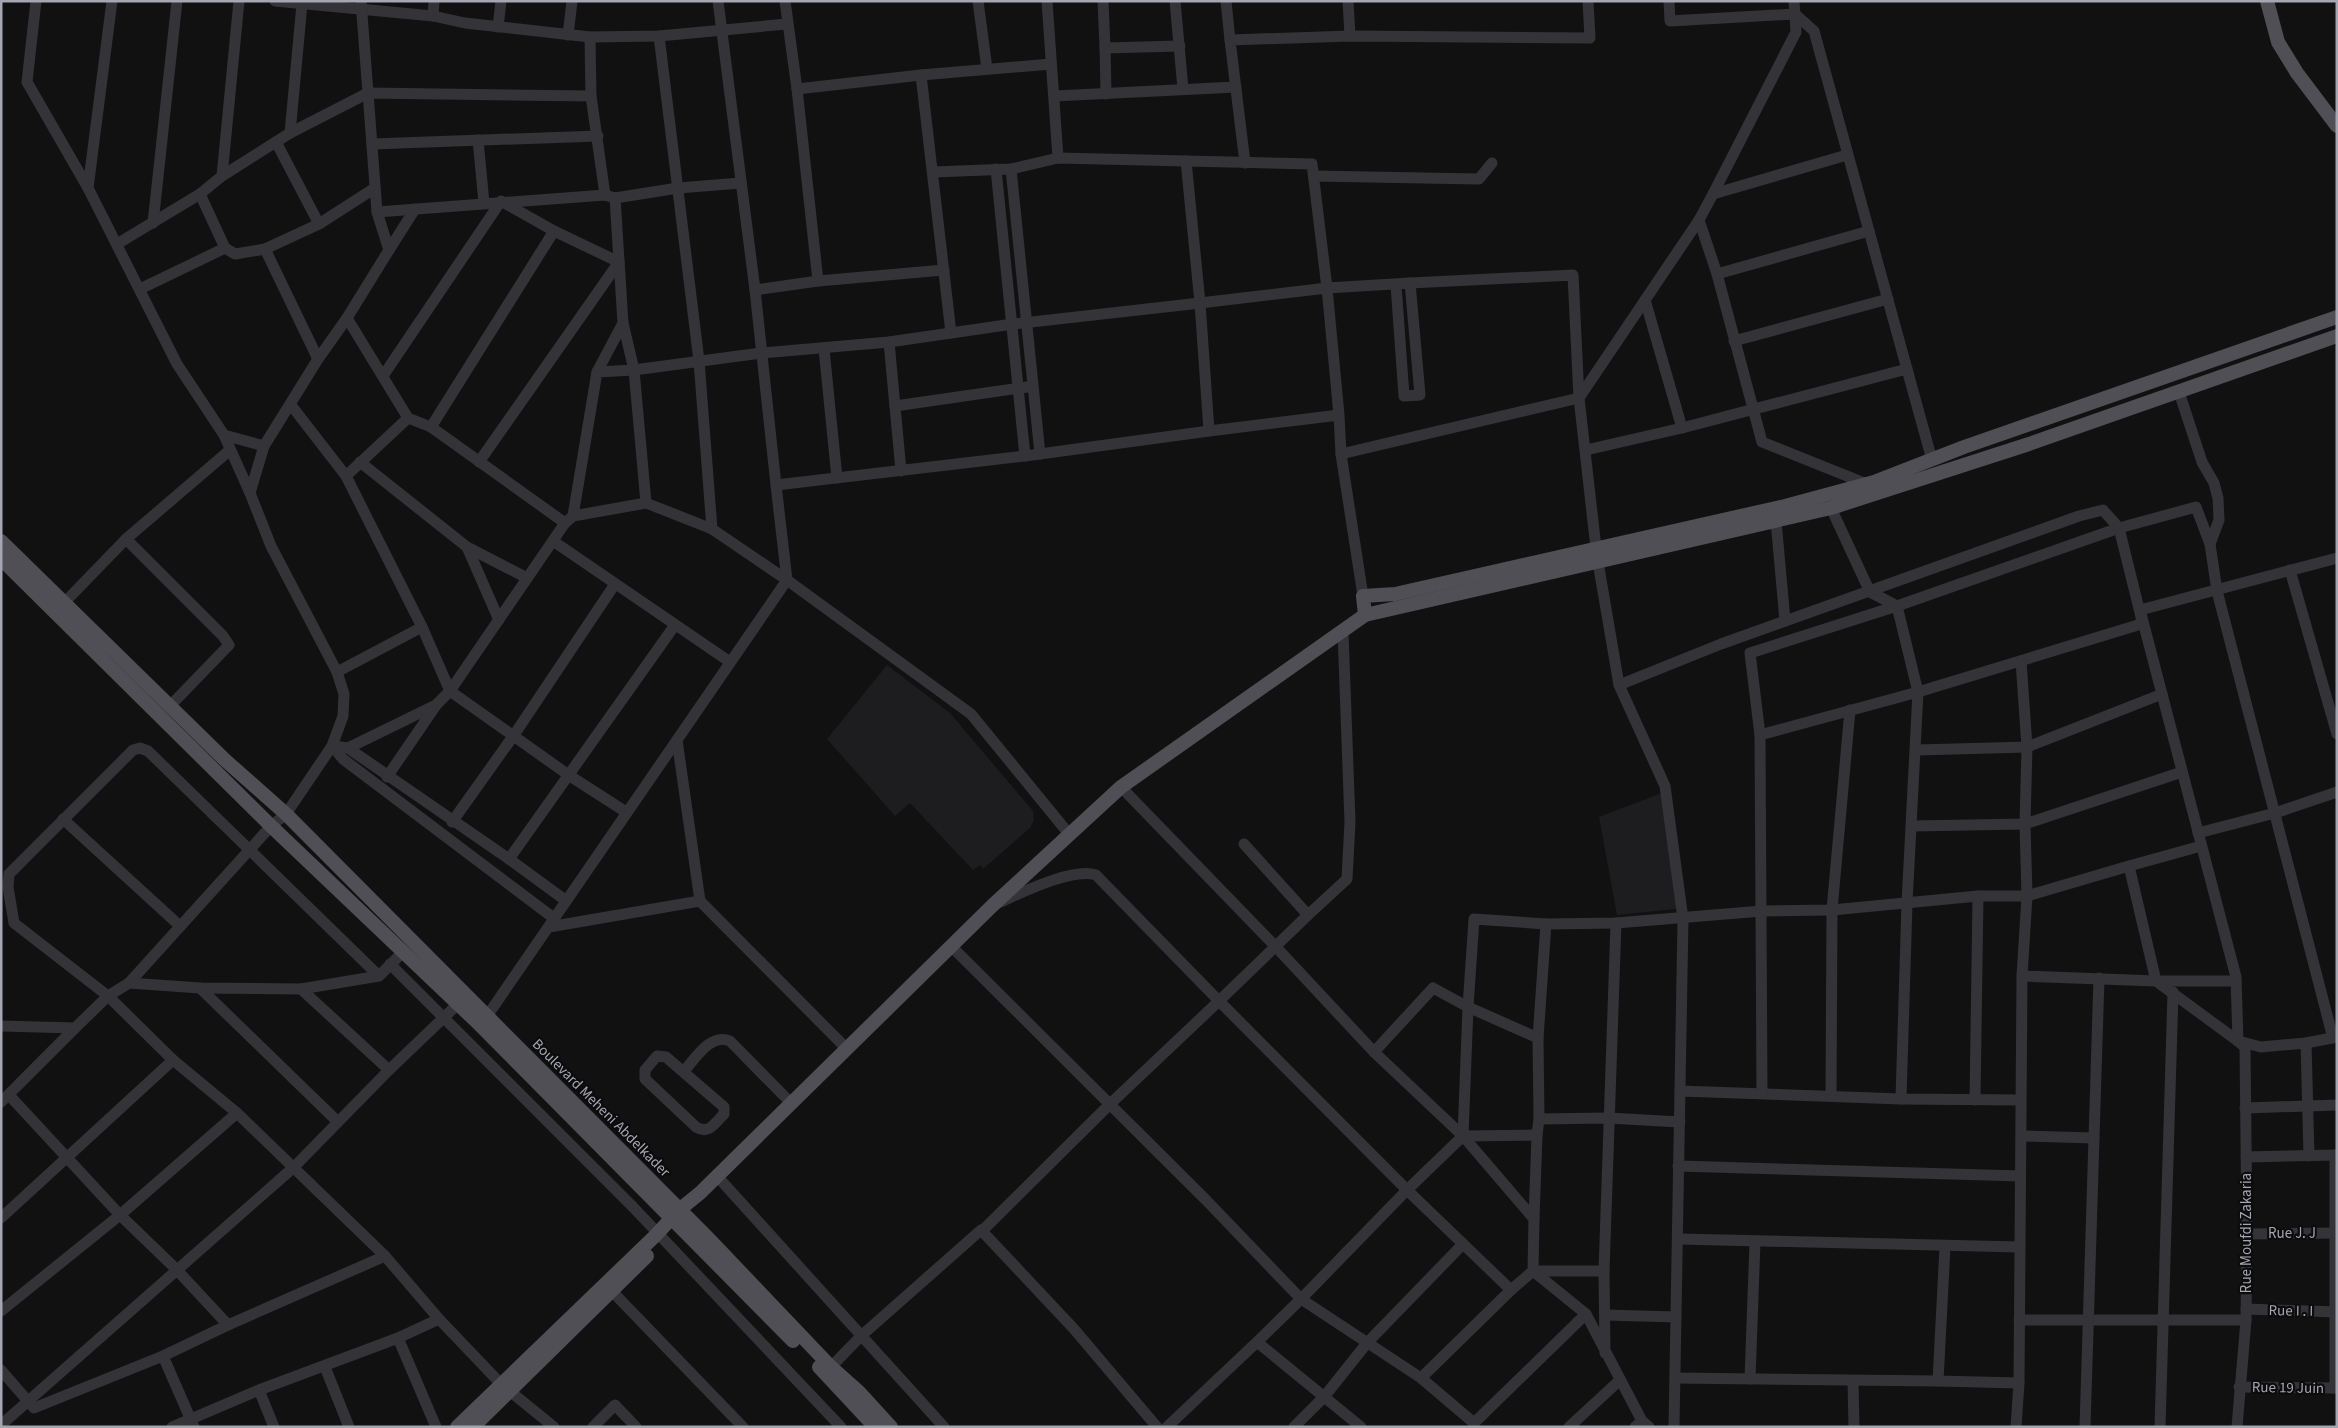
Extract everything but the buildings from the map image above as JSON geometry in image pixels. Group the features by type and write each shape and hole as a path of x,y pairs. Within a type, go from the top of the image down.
{"main road":[{"path":"2266,1 2278,42 2297,73 2337,126"},
{"path":"457,1427 505,1387 609,1287 661,1236 696,1196 951,946 1121,787 1365,615 1867,484 2337,317"},
{"path":"1365,615 1363,596 1395,594 1776,522 1831,508 2179,392 2337,336"},
{"name":"Boulevard Meheni Abdelkader","path":"1,541 170,706 286,814 484,1021 679,1217 831,1367 859,1392 891,1427"},
{"path":"1,559 271,826 458,1004 484,1021"},
{"name":"Boulevard Meheni Abdelkader","path":"679,1217 875,1427"},
{"path":"473,1427 505,1387"}],"street":[{"path":"36,1 27,82 88,188 177,364 224,435 271,546 338,672 344,694 343,716 332,746 286,814 271,826 129,983 108,996 5,1098 68,1158 120,1215 176,1269 228,1325"},
{"path":"88,188 112,1"},
{"path":"153,223 176,1"},
{"path":"222,176 239,1"},
{"path":"275,1 361,6 433,16 465,23 590,37 659,36 787,24"},
{"path":"433,16 434,1"},
{"path":"498,27 501,1"},
{"path":"568,35 572,1"},
{"path":"484,1021 552,923 565,900 787,580 755,290 718,1"},
{"path":"785,1 797,89 818,282"},
{"path":"978,1 986,69"},
{"path":"1047,1 1058,158"},
{"path":"1104,1 1106,94"},
{"path":"1175,1 1183,89"},
{"path":"1226,1 1245,163"},
{"path":"1348,1 1350,36"},
{"path":"1230,40 1350,36 1590,38 1588,1"},
{"path":"1669,1 1670,21 1795,14 1814,31 1932,460"},
{"path":"1341,454 1579,398 1699,220 1796,32 1794,1"},
{"path":"290,133 302,4"},
{"path":"361,6 377,212 390,250"},
{"path":"659,36 699,361 712,529"},
{"path":"590,37 591,96 610,196 619,262 623,323 634,370 646,503"},
{"path":"1105,48 1180,46"},
{"path":"797,89 922,75 1051,64"},
{"path":"922,75 951,333"},
{"path":"1055,96 1236,87"},
{"path":"117,244 200,194 222,176 290,133 368,93 591,96"},
{"path":"372,144 598,136"},
{"path":"478,140 484,203"},
{"path":"276,142 319,224"},
{"path":"1713,194 1847,155"},
{"path":"933,172 1011,169 1058,158 1312,164 1327,288 1341,454 1363,596"},
{"path":"1186,161 1200,304 1209,430"},
{"path":"1314,176 1479,179 1492,163"},
{"path":"996,169 1020,388 1025,456"},
{"path":"1011,169 1040,454"},
{"path":"377,212 501,201 610,196 741,183"},
{"path":"200,194 225,248 235,254 265,249 319,224 375,188"},
{"path":"501,201 554,231 619,262"},
{"path":"384,376 501,201"},
{"path":"250,493 264,446 416,208"},
{"path":"1699,220 1717,274 1762,442 1867,484"},
{"path":"431,427 554,231"},
{"path":"1717,274 1869,231"},
{"path":"140,289 225,248"},
{"path":"265,249 318,359"},
{"path":"479,462 619,262"},
{"path":"755,290 944,270"},
{"path":"597,372 634,370 761,353 888,342 1013,324 1327,288 1573,275 1579,398 1597,555 1619,685 1666,786 1683,919 1678,1166 1679,1240 1674,1427"},
{"path":"1396,285 1404,396 1420,395 1410,283"},
{"path":"1734,341 1888,299"},
{"path":"1645,300 1682,428"},
{"path":"347,318 408,418 431,427 479,462 569,520 646,503 712,529 787,580 971,714 1069,834"},
{"path":"387,777 437,704 450,691 552,541 569,520 597,372 623,323"},
{"path":"888,342 901,471"},
{"path":"824,349 837,478"},
{"path":"1586,450 1682,428 1907,369"},
{"path":"895,406 1034,385"},
{"path":"2179,392 2202,462 2214,483 2218,498 2219,520 2210,544"},
{"path":"291,405 346,476 422,627 450,691 570,776 626,812"},
{"path":"776,485 1025,456 1209,430 1339,415"},
{"path":"346,476 408,418"},
{"path":"224,435 264,446"},
{"path":"64,603 126,539 230,450"},
{"path":"360,462 467,547 527,578"},
{"path":"1750,653 1897,606 2119,528 2196,507 2210,544 2217,591 2335,1037 2306,1043 2261,1047 2242,1044 2156,981 2128,866"},
{"path":"1831,508 1870,592 1897,606 1918,692 1907,903 1901,1099"},
{"path":"1619,685 1746,635 2079,516 2103,510 2119,528"},
{"path":"1776,522 1785,621"},
{"name":"Rue Moufdi Zakaria","path":"2119,528 2236,981 2242,1044 2245,1108 2247,1234 2246,1314 2237,1427"},
{"path":"126,539 223,636 229,645 170,706"},
{"path":"552,541 730,662"},
{"path":"467,547 499,620"},
{"path":"1760,735 1918,692 2138,625 2142,621 2140,610 2337,558"},
{"path":"2290,570 2337,734"},
{"path":"452,822 514,735 615,584"},
{"path":"509,859 570,776 675,625"},
{"path":"338,672 422,627"},
{"path":"831,1367 862,1336 982,1231 1109,1105 1347,879 1350,822 1343,632"},
{"path":"1746,635 1760,735 1762,1093"},
{"path":"2016,1427 2019,1383 2018,1247 2022,976 2027,896 2025,824 2027,747 2021,661"},
{"path":"1916,750 2027,747 2162,694"},
{"path":"348,748 437,704"},
{"path":"1831,1096 1832,910 1850,710"},
{"path":"677,740 700,901 847,1049"},
{"path":"332,746 348,748 565,900"},
{"path":"332,746 343,759 552,923 700,901"},
{"path":"379,976 248,851 148,751 140,748 133,750 10,874 8,887 14,923 108,996 174,1060 237,1113 385,1256 439,1319 505,1387 554,1427"},
{"path":"1912,826 2025,824 2182,772"},
{"path":"1121,787 1276,947 1374,1052 1463,1136 1534,1219"},
{"path":"2198,833 2275,812 2337,792"},
{"path":"63,819 180,926"},
{"path":"1244,844 1308,914"},
{"path":"1463,1136 1468,1007 1474,919 1546,924 1616,923 1683,919 1762,911 1832,910 1978,896 2027,896 2201,846"},
{"path":"993,905 1040,885 1084,872 1096,875 1407,1190 1510,1290"},
{"path":"1975,1100 1978,896"},
{"path":"1606,1353 1604,1271 1616,923"},
{"path":"1533,1271 1539,1120 1538,1038 1546,924"},
{"path":"951,946 1206,1200 1301,1300 1421,1378 1476,1425 1586,1314"},
{"path":"129,983 200,988 302,989 379,976 404,952"},
{"path":"390,964 661,1236 841,1427"},
{"path":"2022,976 2156,981 2236,981"},
{"path":"2085,1427 2099,978"},
{"path":"200,988 338,1122"},
{"path":"1374,1052 1433,988 1468,1007 1538,1038"},
{"path":"302,989 389,1070"},
{"path":"2160,1427 2173,992"},
{"path":"1,1426 176,1269 294,1167 389,1070 458,1004"},
{"path":"1,1026 75,1028"},
{"path":"684,1071 713,1040 722,1037 730,1041 791,1104"},
{"path":"2306,1043 2306,1106 2309,1156"},
{"path":"657,1056 662,1056 684,1071 724,1107 724,1114 710,1129 701,1130 696,1127 645,1079 644,1075 645,1070 657,1056"},
{"path":"1,1218 174,1060"},
{"path":"1680,1091 1901,1099 2020,1100"},
{"path":"2245,1108 2337,1105"},
{"path":"1,1311 120,1215 237,1113"},
{"path":"1539,1120 1608,1118 1680,1122"},
{"path":"1167,1427 1301,1300 1407,1190 1463,1136 1537,1135"},
{"path":"2021,1136 2094,1138"},
{"path":"2246,1158 2336,1155 2336,1388"},
{"path":"1678,1166 2020,1176"},
{"path":"717,1176 944,1427"},
{"path":"982,1231 1074,1329 1157,1427"},
{"name":"Rue J. J","path":"2247,1234 2335,1233"},
{"path":"1679,1240 2018,1247"},
{"path":"1750,1379 1755,1242"},
{"path":"1294,1427 1324,1397 1367,1343 1463,1244"},
{"path":"1938,1382 1945,1246"},
{"path":"1,1370 34,1408 163,1356 228,1325 385,1256"},
{"path":"1421,1378 1510,1290 1533,1271 1604,1271"},
{"path":"1533,1271 1586,1314 1642,1425"},
{"path":"609,1287 743,1427"},
{"name":"Rue I . I","path":"2019,1320 2089,1318 2163,1319 2246,1314 2335,1312"},
{"path":"1606,1315 1676,1317"},
{"path":"172,1427 193,1423 259,1390 325,1367 398,1338 439,1319"},
{"path":"398,1338 436,1427"},
{"path":"1257,1342 1361,1427"},
{"path":"163,1356 193,1423"},
{"path":"325,1367 349,1427"},
{"path":"1675,1378 2019,1383"},
{"path":"1569,1427 1620,1380"},
{"path":"1853,1381 1854,1427"},
{"name":"Rue 19 Juin","path":"2240,1387 2336,1388"},
{"path":"259,1390 274,1427"},
{"path":"593,1427 615,1405 636,1427"}],"shaded area":[{"path":"887,665 950,713 1033,811 1034,820 1030,828 983,869 980,865 973,870 910,803 895,816 827,739"},
{"path":"1662,793 1685,908 1617,915 1599,817"}]}
